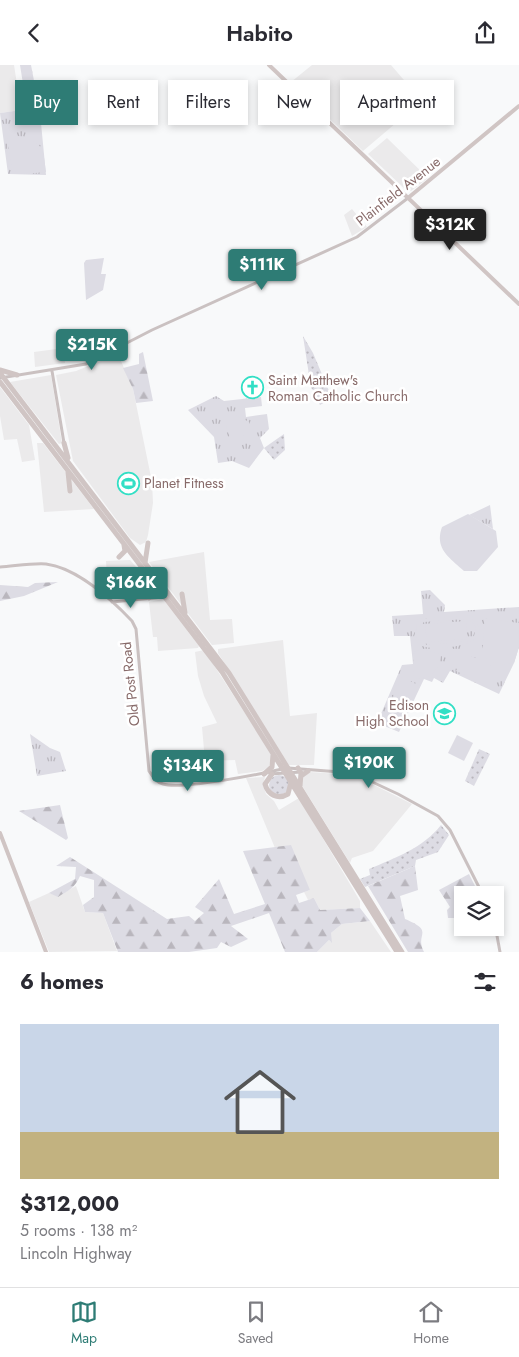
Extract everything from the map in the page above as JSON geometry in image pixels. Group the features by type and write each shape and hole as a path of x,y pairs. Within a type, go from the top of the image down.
{"highway":[{"path":"1,376 17,375"},
{"path":"1,376 57,446 145,563 227,678 273,752 300,787 402,952"},
{"path":"1,376 68,472 70,491 73,487 80,486"},
{"path":"57,446 63,446 64,443 71,465"},
{"path":"62,463 150,576 185,614 232,679 287,770 291,781 397,952"},
{"path":"118,536 126,548 124,554 119,557 130,557 138,560"},
{"path":"131,545 141,547 148,543 145,563"},
{"path":"149,598 150,576"},
{"path":"182,594 185,614"},
{"path":"273,752 273,765 268,774 266,784 268,791 274,796 282,797 288,794 291,781"},
{"path":"300,787 300,772 310,770"}],"main road":[{"path":"269,65 519,304"},
{"name":"Plainfield Avenue","path":"408,198 519,106"},
{"path":"0,833 46,952"}],"street":[{"name":"Plainfield Avenue","path":"1,376 52,371 86,364 152,330 331,250 368,230 408,198"},
{"path":"52,371 64,443"},
{"name":"Old Post Road","path":"0,567 46,564 80,578 112,602 132,621 136,629 149,771 161,783 172,785 268,774 287,770 300,772"},
{"path":"112,602 168,596"},
{"path":"310,770 348,771 438,816 457,842 479,886"},
{"path":"497,936 500,952"}],"shaded area":[{"path":"0,65 14,65 16,80 15,111 0,113"},
{"path":"312,65 391,65 404,80 340,80 340,125 394,125 363,151 330,119 330,80 293,80"},
{"path":"387,138 428,178 411,191 407,191 368,154"},
{"path":"352,209 367,227 352,236 344,215"},
{"path":"64,348 65,363 35,367 34,352"},
{"path":"118,354 133,389 152,482 153,503 148,535 146,542 140,545 130,538 73,461 56,375 76,371"},
{"path":"51,375 62,443 59,444 10,382"},
{"path":"0,387 29,425 35,460 22,462 17,439 4,440 0,416"},
{"path":"37,443 43,443 94,509 44,512"},
{"path":"204,552 210,620 232,619 234,643 212,645 149,562"},
{"path":"130,560 146,578 107,579 106,561"},
{"path":"163,599 199,646 198,648 158,651 157,637 153,637 149,602"},
{"path":"283,640 290,716 317,713 314,765 289,765 218,653 218,649"},
{"path":"204,650 272,755 269,767 262,771 238,774 235,760 205,761 202,727 217,723 204,696 198,676 195,652"},
{"path":"310,772 354,775 412,804 373,851 352,858 350,863 301,784 303,777"},
{"path":"265,777 263,784 266,794 274,801 279,810 299,798 360,901 360,908 320,910 314,898 308,900 304,892 310,890 275,848 246,778"},
{"path":"76,886 85,912 103,913 117,951 49,952 29,902 49,893 58,896"},
{"path":"370,921 391,952 317,952 329,940 331,942 331,933 342,924"}],"green space":[{"path":"20,65 31,65 34,80 22,80"},
{"path":"15,111 15,125 41,125 46,175 8,174 0,113"},
{"path":"18,136 27,138 41,147 46,172 25,174 12,171 7,137"},
{"path":"104,258 101,274 106,274 103,290 86,300 84,263 86,260"},
{"path":"303,336 313,353 332,398 320,405 311,388"},
{"path":"143,352 153,401 136,403 133,389 123,368 139,364 139,354"},
{"path":"216,396 224,401 261,397 262,406 245,408 246,417 267,414 269,429 260,438 264,448 249,468 232,461 218,463 214,437 188,410"},
{"path":"234,414 249,422 253,433 230,438 223,416"},
{"path":"284,434 285,450 274,460 264,448"},
{"path":"490,505 493,529 469,515"},
{"path":"468,514 496,531 498,547 477,571 464,571 445,552 440,541 442,527"},
{"path":"58,582 24,596 0,601 0,585 28,587 35,583"},
{"path":"430,590 445,605 444,612 519,607 519,647 514,663 499,694 450,671 443,683 434,678 432,682 424,679 399,732 377,723 402,665 413,664 410,636 394,636 392,616 423,614 421,591"},
{"path":"473,615 472,619 479,628 479,635 473,641 463,645 429,648 422,646 414,637 418,619","holes":["465,619 472,622 476,627 474,636 469,641 427,645 417,638 416,629 424,622"]},
{"path":"485,618 519,623 519,647 514,663 497,663 482,656"},
{"path":"466,621 467,639 427,642 425,624"},
{"path":"416,650 441,654 439,665 433,673 425,678 414,678 413,655"},
{"path":"465,653 499,669 490,687 456,671"},
{"path":"402,677 418,685 404,716 388,708"},
{"path":"30,734 50,748 60,752 66,771 37,776"},
{"path":"457,735 473,743 464,761 448,753"},
{"path":"479,749 490,754 474,786 465,781"},
{"path":"279,775 286,778 289,785 286,792 279,795 272,792 269,785 272,778"},
{"path":"60,805 68,838 66,840 19,811"},
{"path":"441,825 449,835 438,852 416,860 415,866 365,887 360,879 370,875 369,869 417,846"},
{"path":"291,845 310,890 296,895 299,903 314,898 320,910 360,908 370,921 342,924 331,933 332,943 329,940 317,952 285,952 269,913 231,926 248,939 231,947 221,942 217,948 189,952 118,952 103,913 85,912 83,905 94,897 94,880 80,876 74,886 58,897 49,893 75,879 76,867 56,866 70,857 167,919 189,916 195,921 204,913 195,907 219,879 234,914 265,904 243,851"},
{"path":"415,866 418,890 400,896 405,919 414,923 422,930 421,941 424,952 408,952 368,886"},
{"path":"469,874 475,886 454,886 454,918 448,918 447,910 450,907 439,890"}],"place":[{"name":"Saint Matthew's Roman Catholic Church","path":"252,388"},
{"name":"Planet Fitness","path":"128,483"},
{"name":"Edison High School","path":"445,713"}]}
